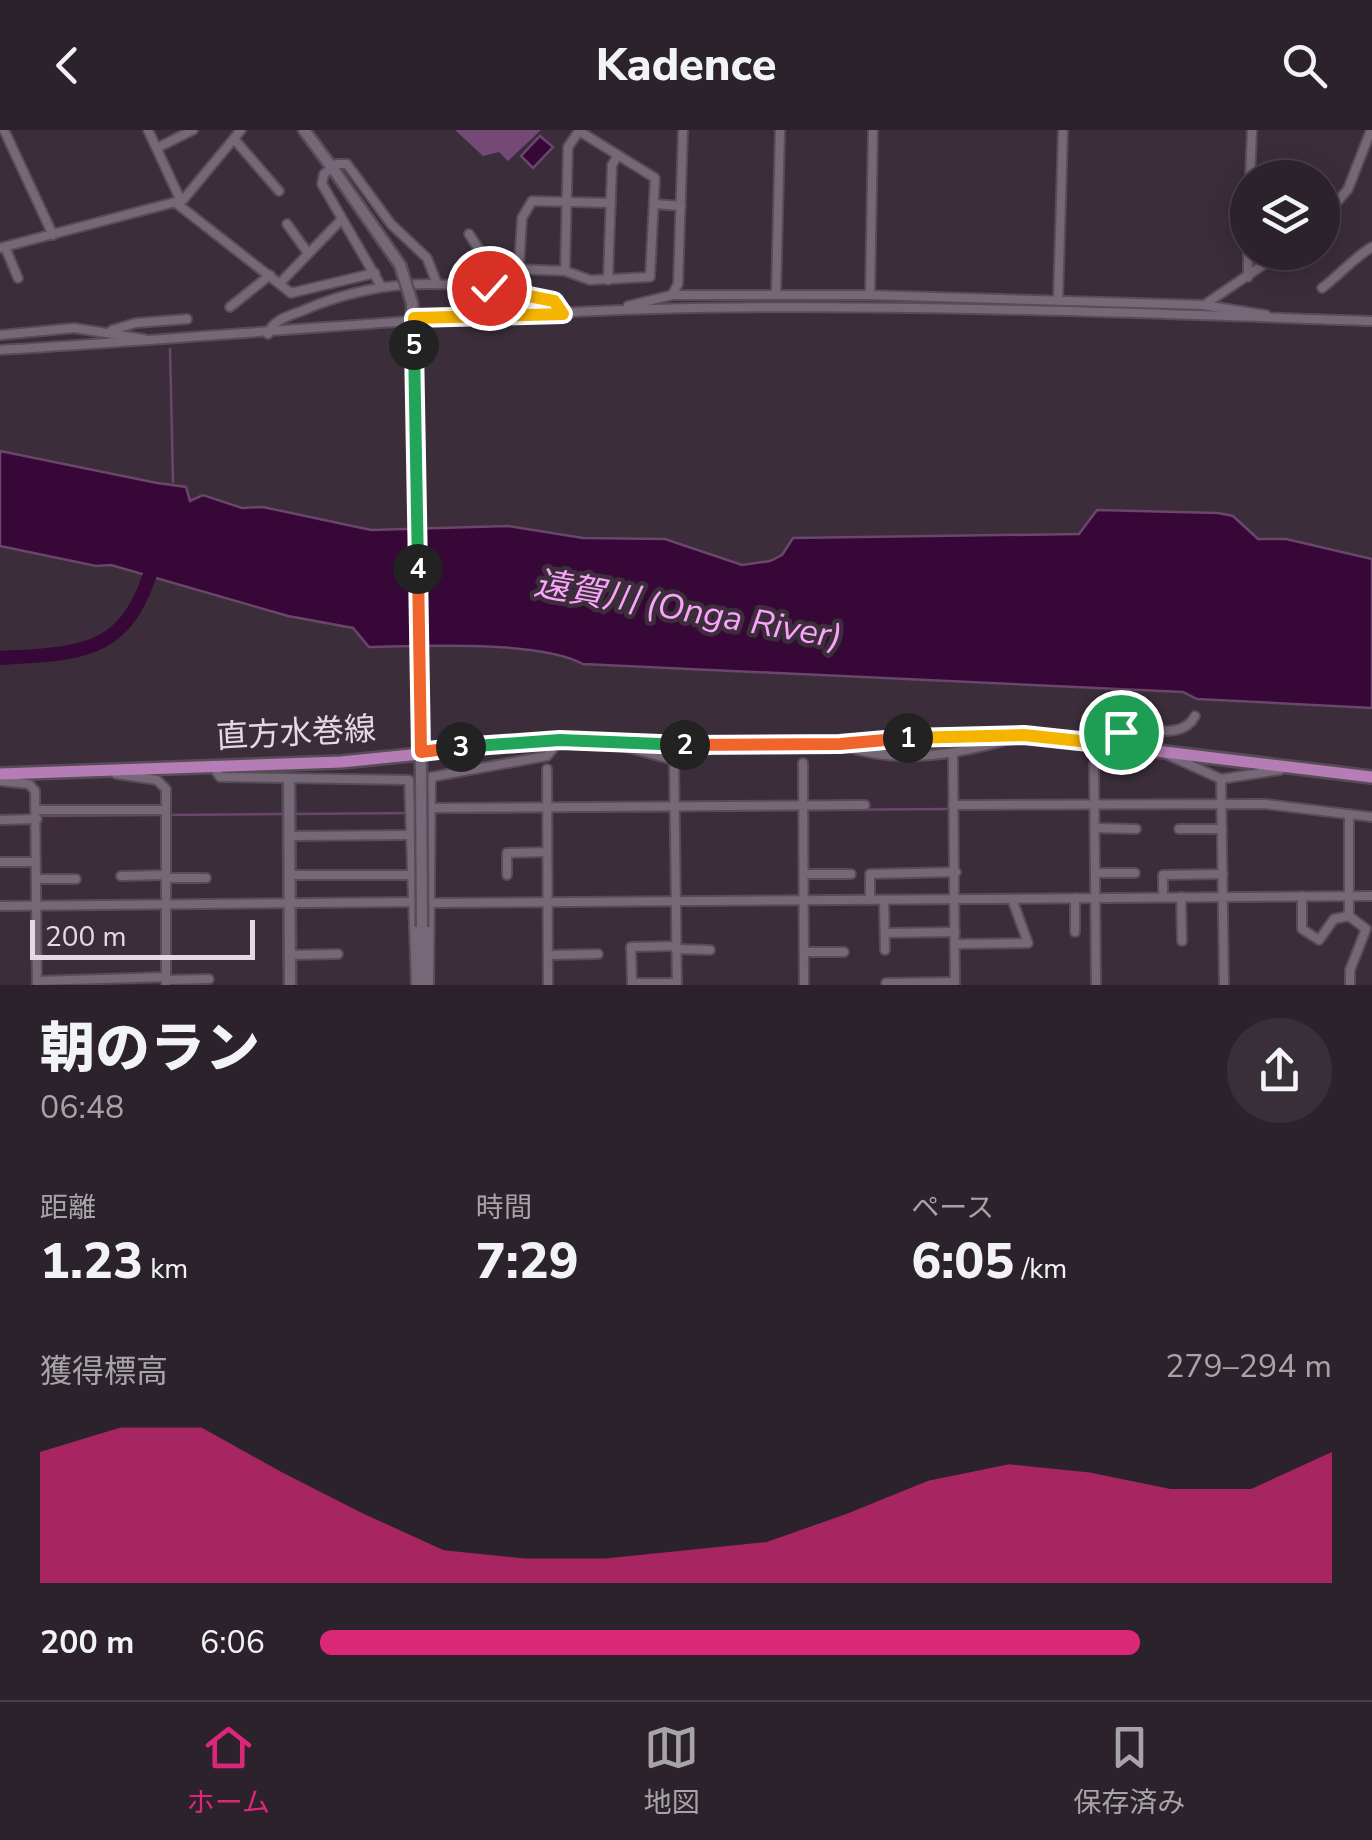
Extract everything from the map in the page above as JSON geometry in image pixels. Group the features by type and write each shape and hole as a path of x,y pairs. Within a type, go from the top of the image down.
{"main road":[{"name":"直方水巻線","path":"0,777 212,764 341,762 421,748 560,740 723,746 1024,735 1372,777"}],"street":[{"path":"4,130 53,235"},
{"path":"148,130 178,202 291,294 374,273"},
{"path":"157,148 193,130"},
{"path":"18,278 2,247 178,202 241,130"},
{"path":"304,130 400,265 412,303 423,985"},
{"path":"672,295 678,284 683,130"},
{"path":"776,296 780,130"},
{"path":"870,296 874,130"},
{"path":"1058,301 1063,130"},
{"path":"1251,160 1252,130"},
{"path":"1340,199 1348,189 1371,130"},
{"path":"491,268 519,266 565,271 590,280 650,277 655,178 579,131 568,147 565,271"},
{"path":"234,139 279,191"},
{"path":"608,280 612,165 618,155"},
{"path":"380,286 322,184 333,170 347,164 390,224 427,258 436,281"},
{"path":"519,266 522,218 532,201 611,202"},
{"path":"654,204 681,206"},
{"path":"280,283 342,219"},
{"path":"287,224 308,252"},
{"path":"469,234 491,268 489,288"},
{"path":"1322,288 1346,270 1354,257 1372,247"},
{"path":"1248,270 1248,277"},
{"path":"1203,305 1258,270"},
{"path":"230,306 270,274"},
{"path":"268,334 275,322 380,286 436,281 554,301 563,314"},
{"path":"606,311 672,295 870,296 1203,305 1275,318"},
{"path":"0,350 268,334 414,318 718,308 1372,321"},
{"path":"109,332 136,323 186,319"},
{"path":"0,335 74,328 152,341"},
{"path":"1117,745 1121,732 1174,731 1191,724 1195,716"},
{"path":"840,744 852,750 953,755 1024,735"},
{"path":"423,985 432,900 431,777 547,756 560,740"},
{"path":"607,743 674,760 723,746"},
{"path":"1157,750 1221,780 1298,767"},
{"path":"886,983 955,983 953,755"},
{"path":"674,760 676,810 676,898 676,948 676,984 632,983 630,948 676,948 710,950"},
{"path":"803,763 804,985"},
{"path":"212,764 220,777 409,780 412,900 423,985"},
{"path":"1094,764 1096,985"},
{"path":"103,769 157,780 166,789 166,981"},
{"path":"547,769 548,985"},
{"path":"0,777 34,786 37,983 210,979"},
{"path":"1221,780 1224,985"},
{"path":"288,781 290,985"},
{"path":"953,808 1221,803 1372,817"},
{"path":"433,811 804,809 864,805"},
{"path":"0,820 37,815 166,813"},
{"path":"1349,816 1349,916 1366,930 1350,970 1350,985"},
{"path":"1095,828 1136,828"},
{"path":"1179,829 1222,829"},
{"path":"289,836 410,835"},
{"path":"507,875 506,853 547,852"},
{"path":"0,862 35,862"},
{"path":"870,897 870,874 956,872"},
{"path":"1096,873 1135,873"},
{"path":"804,874 851,874"},
{"path":"1163,896 1163,874 1223,874"},
{"path":"290,876 412,875"},
{"path":"122,876 206,878"},
{"path":"36,879 76,879"},
{"path":"1302,896 1302,929 1318,940 1334,919 1349,916"},
{"path":"432,900 1372,896"},
{"path":"1181,897 1182,941"},
{"path":"1074,898 1074,932"},
{"path":"955,944 1028,943 1012,899"},
{"path":"0,906 412,900"},
{"path":"884,900 885,950"},
{"path":"634,901 634,914"},
{"path":"885,932 955,932"},
{"path":"804,952 844,952"},
{"path":"290,955 338,954"},
{"path":"548,955 598,954"}],"shaded area":[{"path":"455,130 541,130 508,161 499,152 483,156"}],"water":[{"path":"540,136 553,147 533,168 521,156"},
{"name":"遠賀川 (Onga River)","path":"0,451 186,487 190,501 203,495 242,508 263,507 371,530 508,526 583,538 665,539 742,565 782,555 793,538 1079,534 1097,510 1218,513 1233,516 1258,539 1286,539 1372,559 1372,708 1197,699 1183,692 583,664 563,656 510,648 369,647 353,628 288,616 111,565 96,566 0,546"}],"waterway":[{"path":"170,349 173,482"},
{"path":"0,658 56,654 99,643 131,615 154,561"},
{"path":"956,809 1108,808"},
{"path":"806,810 948,809"},
{"path":"551,812 798,810"},
{"path":"431,813 543,812"},
{"path":"291,814 418,813"},
{"path":"36,816 283,814"},
{"path":"0,816 13,816"},
{"path":"431,899 543,898"},
{"path":"551,898 588,898"},
{"path":"0,902 18,902"}],"route":[{"path":"489,288 554,301 563,314 414,318 421,752 560,740 723,746 840,744 976,735 1024,735 1117,745 1121,732"}]}
